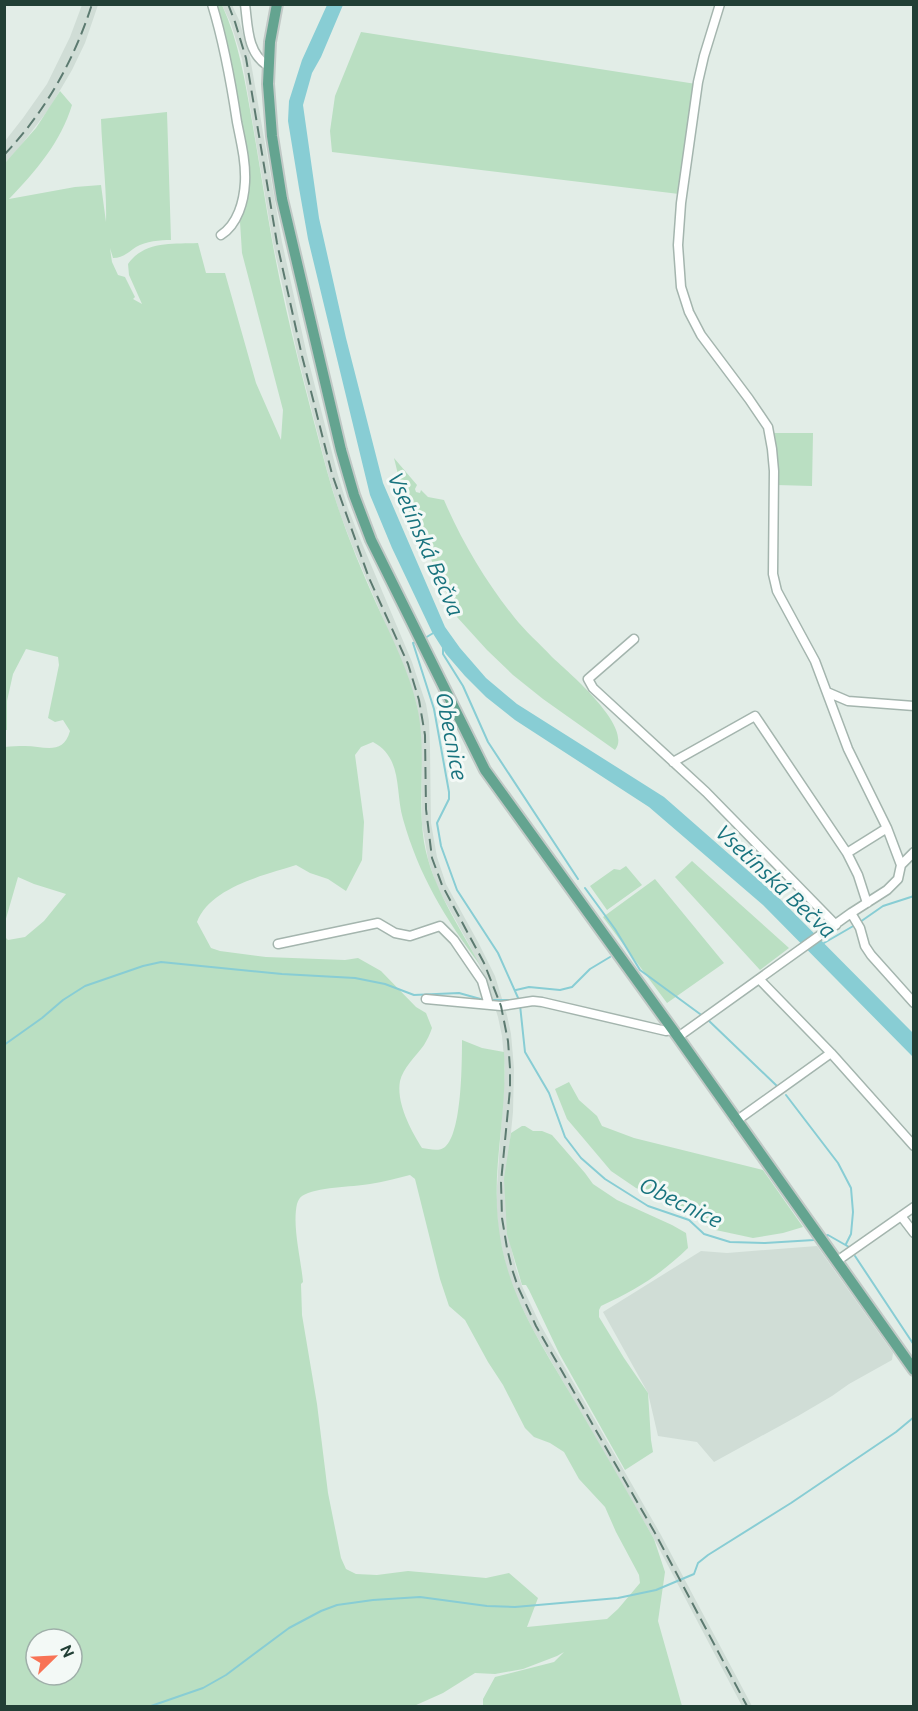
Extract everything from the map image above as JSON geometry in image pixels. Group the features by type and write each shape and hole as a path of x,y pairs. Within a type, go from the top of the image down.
{"main road":[{"path":"277,4 268,66 270,118 282,198 344,459 365,527 485,770 914,1370"}],"street":[{"path":"212,4 226,56 245,171 245,184 239,211 231,227 221,235"},
{"path":"245,4 254,51 261,62 268,66"},
{"path":"426,999 501,1006 542,1002 675,1034 761,978 834,926 856,920 867,903 887,890 900,875 901,865 887,828 848,749 815,661 777,591 774,574 774,471 768,427 701,335 689,312 681,287 678,245 681,203 698,82 720,4"},
{"path":"633,639 588,679 593,688 706,792 834,926"},
{"path":"827,692 848,700 914,706"},
{"path":"673,762 756,716 847,853 858,875 867,903"},
{"path":"847,853 887,828"},
{"path":"901,865 914,852"},
{"path":"856,920 871,955 914,1003"},
{"path":"278,944 378,923 402,936 410,936 440,926 454,939 482,981 489,1005"},
{"path":"761,978 914,1146"},
{"path":"736,1120 831,1053"},
{"path":"837,1261 914,1207"},
{"path":"901,1215 914,1233"}],"shaded area":[{"path":"82,5 98,5 85,43 72,70 49,109 5,163 5,141 47,84 70,37"},
{"path":"222,5 232,5 250,57 282,242 307,355 337,472 348,508 412,662 426,704 429,721 431,823 437,857 446,884 495,976 507,1015 514,1068 513,1112 506,1182 511,1247 516,1268 540,1324 661,1535 752,1706 742,1706 654,1539 532,1328 513,1289 507,1270 499,1236 496,1201 505,1069 498,1017 486,979 437,887 428,859 422,824 421,749 417,706 403,666 352,545 328,474 298,357 273,243 242,59 231,24"},
{"path":"817,1246 893,1353 892,1360 798,1416 714,1462 697,1442 658,1436 648,1393 603,1312 701,1251 727,1253"}],"green space":[{"path":"215,5 222,5 241,62 284,298 304,385 332,488 355,554 414,693 420,723 422,825 428,859 447,906 480,965 444,913 425,878 403,819 394,766 383,749 373,742 361,747 355,755 364,822 362,860 346,891 328,879 296,865 254,878 226,891 204,910 197,922 211,948 220,951 266,957 345,960 358,958 381,971 416,1007 426,1013 432,1028 424,1045 404,1071 399,1089 405,1116 422,1148 440,1149 445,1147 451,1139 460,1097 462,1040 482,1048 504,1052 504,1095 497,1200 502,1247 508,1270 536,1336 654,1539 665,1572 658,1621 682,1706 483,1706 483,1699 495,1677 554,1662 564,1652 523,1669 495,1674 475,1673 443,1693 414,1706 5,1706 5,937 8,940 25,937 44,921 66,894 18,877 5,922 5,747 58,747 67,739 70,731 63,720 55,722 48,718 59,665 58,657 26,649 13,674 7,701 7,730 5,730 5,163 36,128 60,91 72,105 61,132 37,167 9,199 75,187 101,185 106,222 101,119 167,112 171,240 144,243 117,258 113,258 110,248 112,262 118,275 125,277 135,297 133,299 142,304 129,275 128,264 142,251 159,245 198,243 206,273 225,273 256,383 281,440 283,410 242,253 240,222 249,186 249,158 225,37","holes":["410,1175 415,1179 449,1306 465,1320 525,1428 534,1437 564,1452 579,1479 605,1507 639,1575 640,1583 607,1619 527,1627 538,1598 509,1573 486,1578 408,1571 377,1575 356,1574 346,1569 341,1558 328,1493 317,1404 302,1315 301,1284 303,1282 296,1232 297,1204 302,1196 316,1191 370,1184"]},
{"path":"361,32 696,84 679,194 332,152 330,131 335,96"},
{"path":"774,433 813,433 812,486 777,485"},
{"path":"394,458 417,485 416,492 420,493 421,490 428,497 444,500 484,576 504,604 523,627 584,687 607,714 615,728 618,740 615,750 513,675 457,617 404,499"},
{"path":"692,861 789,948 760,970 675,877"},
{"path":"626,866 642,885 607,910 590,886 614,869 620,870"},
{"path":"655,879 724,963 667,1003 603,917"},
{"path":"569,1082 579,1100 597,1116 602,1126 634,1138 763,1170 803,1227 753,1238 711,1229 675,1203 662,1200 636,1188 611,1171 567,1119 555,1089"},
{"path":"522,1126 552,1135 593,1184 617,1200 686,1233 688,1248 678,1258 647,1281 601,1306 599,1310 599,1317 648,1393 653,1452 625,1470 559,1353 529,1290 526,1285 522,1285 507,1234 504,1179 511,1133"}],"water":[{"path":"327,5 343,5 312,73 303,105 319,218 346,338 383,483 445,627 486,678 517,704 664,797 778,897 913,1033 913,1057 763,905 649,807 515,720 486,697 446,654 432,632 392,548 370,495 308,239 299,188 288,121 289,101 302,60"}],"waterway":[{"name":"Obecnice","path":"425,638 435,632"},
{"name":"Obecnice","path":"417,642 413,643 434,709 449,792 449,799 437,823 441,846 457,890 498,953 519,1000"},
{"path":"443,647 443,654 463,686 488,742 578,879"},
{"path":"585,888 615,929 640,970 700,1014"},
{"path":"860,922 883,906 914,896"},
{"name":"Vsetínská Bečva","path":"824,943 855,925"},
{"name":"Obecnice","path":"516,990 529,987 560,990 572,987 590,969 610,957"},
{"path":"4,1045 85,986 161,962 282,974 355,978 385,984 414,995 459,993 484,1000"},
{"path":"490,1000 517,1000"},
{"name":"Obecnice","path":"520,1005 525,1052 549,1093 565,1137 581,1158 605,1179 648,1206 689,1220 704,1234 730,1242 765,1243 818,1239"},
{"path":"706,1018 778,1087"},
{"path":"786,1095 838,1163 851,1188 853,1212 851,1234 846,1244"},
{"name":"Obecnice","path":"823,1237 828,1235 849,1247"},
{"name":"Obecnice","path":"855,1256 914,1345"},
{"path":"151,1706 203,1688 226,1675 289,1628 337,1605 420,1597 487,1606 515,1607 618,1598 656,1590 694,1574 698,1563 708,1555 791,1503 896,1432 914,1417"}],"railway":[{"path":"4,155 33,121 57,85 76,46 92,4"},
{"path":"228,4 246,58 277,243 302,356 332,474 369,578 408,664 419,700 425,735 426,809 432,858 442,885 484,963 501,1006 508,1041 510,1068 501,1182 502,1218 512,1269 536,1326 655,1533 747,1706"}]}
